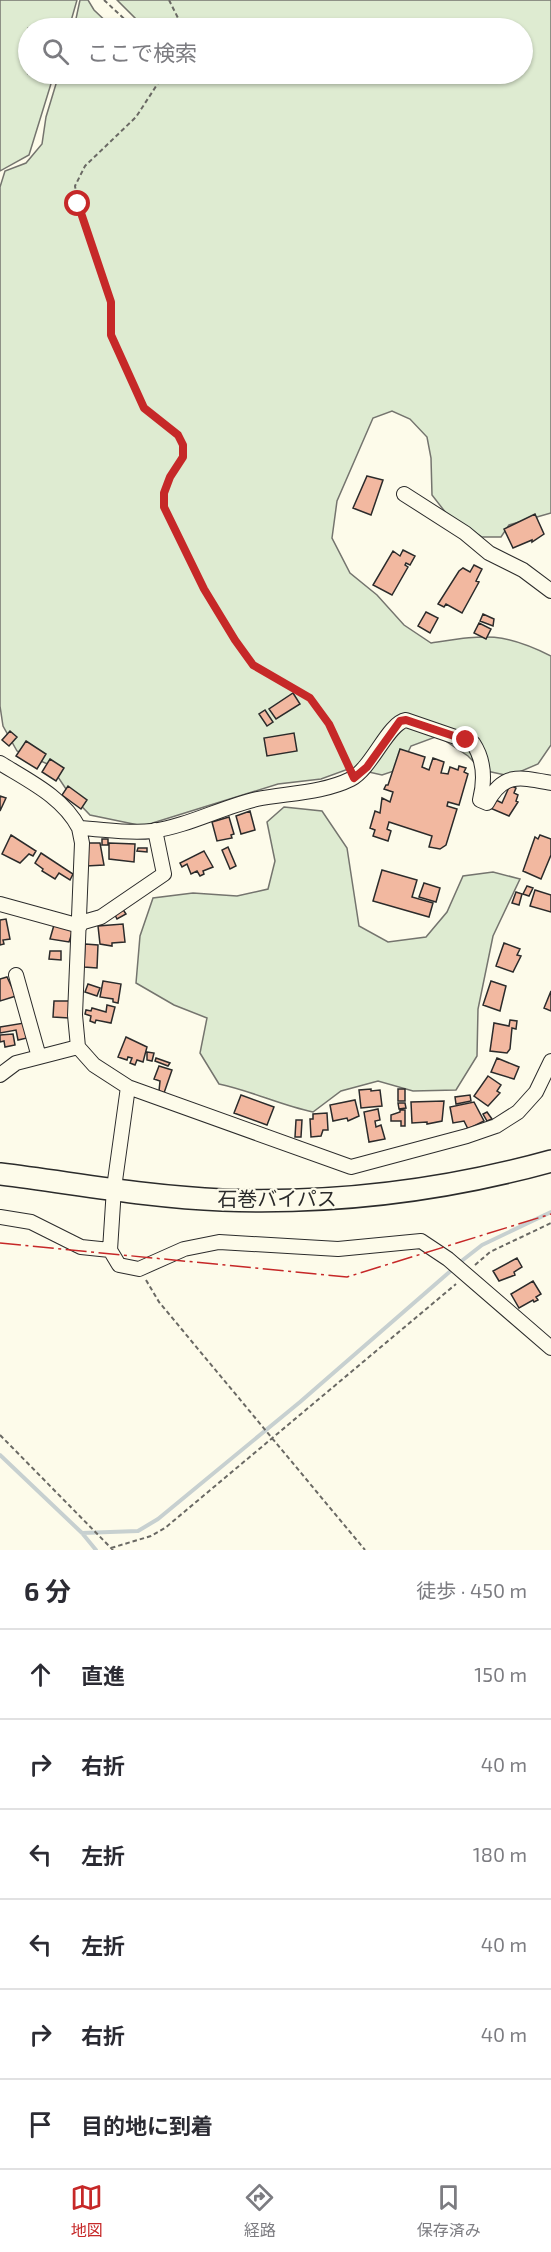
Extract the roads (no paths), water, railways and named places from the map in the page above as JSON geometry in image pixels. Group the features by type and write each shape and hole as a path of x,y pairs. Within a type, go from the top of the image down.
{"highway":[{"name":"石巻バイパス","path":"0,1174 220,1199 333,1199 434,1188 496,1176 551,1161"}],"street":[{"path":"404,494 465,533 489,553 523,570 551,591"},
{"path":"79,828 133,833 154,830 257,799 326,787 354,778 367,767 396,725 406,720 473,743 482,759 480,800 487,804 498,785 513,778 551,783"},
{"path":"0,763 61,803 73,816 79,828 81,843 80,924 75,1015 78,1047 94,1065 128,1087 315,1157 351,1167 496,1126 518,1112 536,1092 551,1061"},
{"path":"0,904 80,924 100,917 164,874 154,830"},
{"path":"16,975 39,1057"},
{"path":"0,1075 16,1063 78,1047"},
{"path":"128,1087 114,1188 110,1250 119,1265 139,1269 184,1249 219,1242 338,1249 411,1240 421,1241 448,1259 551,1348"},
{"path":"0,1217 31,1222 81,1247 110,1250"}],"waterway":[{"path":"459,1263 482,1245 551,1212"},
{"path":"82,1533 138,1531 158,1519 300,1402 454,1268"},
{"path":"0,1455 82,1533 96,1550"}]}
